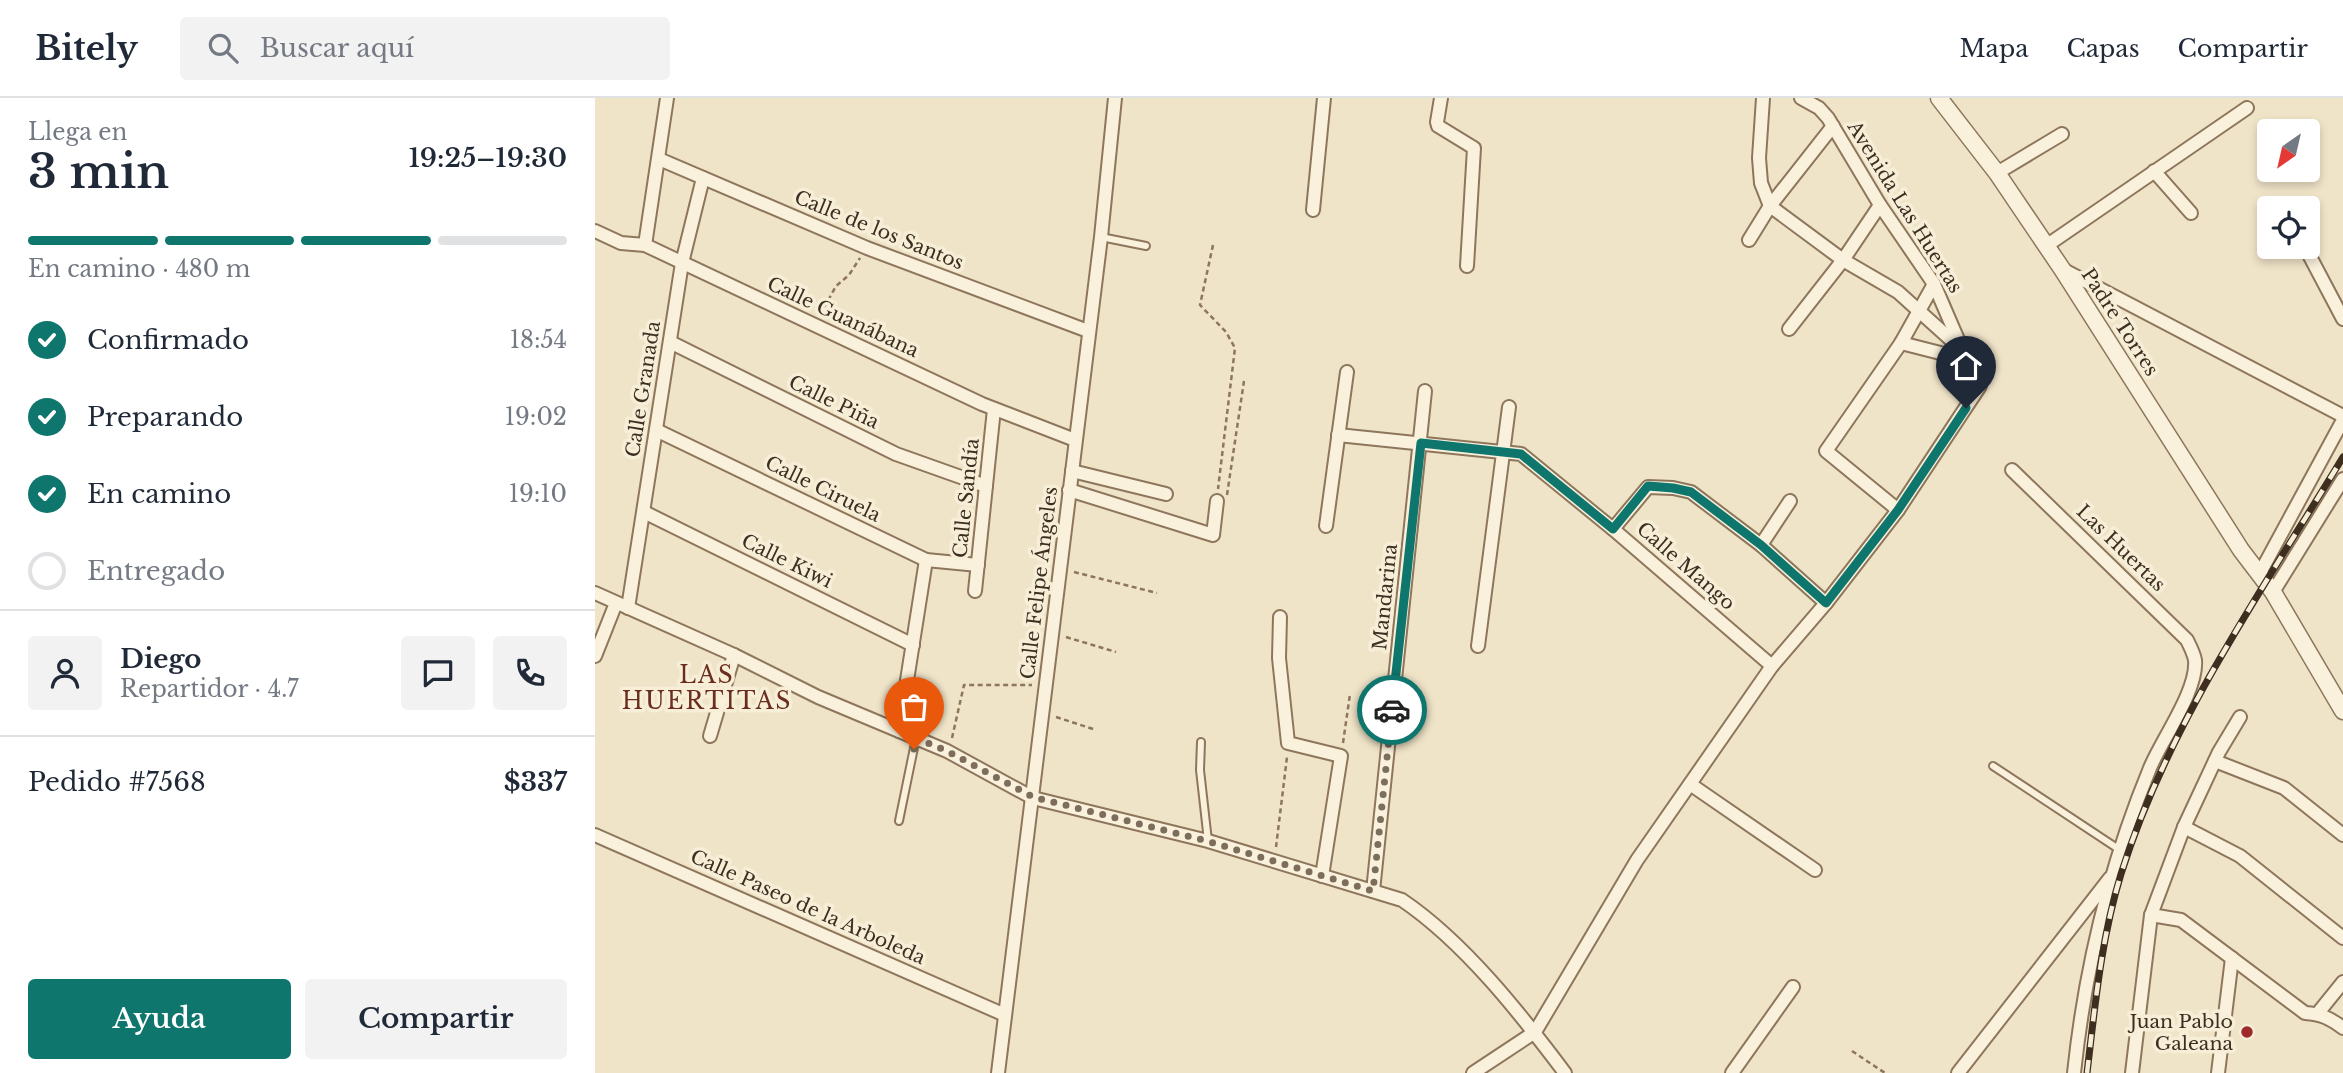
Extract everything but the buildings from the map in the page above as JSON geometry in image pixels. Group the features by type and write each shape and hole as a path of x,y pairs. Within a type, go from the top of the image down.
{"street":[{"path":"645,245 667,98"},
{"name":"Calle Felipe Ángeles","path":"998,1073 1101,237 1115,98"},
{"path":"1313,210 1324,98"},
{"path":"1441,98 1437,122 1439,126 1474,148 1467,266"},
{"path":"1763,98 1759,158 1761,183 1770,206 1843,260 1898,292 1962,349"},
{"name":"Avenida Las Huertas","path":"1801,98 1819,108 1833,126 1880,205 1934,284 1980,386 1898,510"},
{"name":"Padre Torres","path":"1939,98 1997,173 2046,246 2241,550 2273,592 2343,711"},
{"path":"2046,246 2247,108"},
{"path":"1749,240 1770,206 1833,126"},
{"path":"1997,173 2062,134"},
{"name":"Calle de los Santos","path":"659,159 867,248 1088,331"},
{"path":"2154,171 2191,214"},
{"name":"Calle Granada","path":"595,656 622,606 644,512 682,262 703,178"},
{"path":"1789,329 1843,260 1880,205"},
{"name":"Calle Guanábana","path":"595,232 621,243 645,245 994,409 1075,440"},
{"path":"2311,259 2343,319"},
{"path":"2061,269 2343,418 2260,573"},
{"path":"1473,1073 1535,1032 1637,860 1772,666 1826,603 1898,510 1826,451 1901,343 1934,284"},
{"name":"Calle Piña","path":"670,342 896,454 986,486"},
{"path":"1901,343 1971,363"},
{"path":"1326,526 1347,372"},
{"name":"Mandarina","path":"1373,891 1425,391"},
{"path":"1478,646 1509,407"},
{"name":"Calle Sandía","path":"975,591 994,409"},
{"name":"Calle Ciruela","path":"656,430 926,559 978,565"},
{"name":"Calle Mango","path":"1338,435 1521,454 1538,465 1772,666"},
{"name":"Las Huertas","path":"2012,470 2187,640 2195,660 2190,687 2151,766 2120,850"},
{"path":"1072,471 1166,494"},
{"path":"2273,592 2343,479"},
{"path":"1613,529 1648,486 1691,492 1761,545 1826,603"},
{"path":"1069,490 1213,535 1217,501"},
{"path":"1761,545 1790,501"},
{"name":"Calle Kiwi","path":"644,512 913,645"},
{"name":"Calle Sandía","path":"899,731 926,559"},
{"path":"595,593 734,655 818,697 947,751 1033,797 1207,841 1402,900 1430,919 1464,953 1535,1032 1565,1073"},
{"path":"1280,617 1279,658 1288,743 1341,756 1322,876"},
{"path":"709,736 734,655"},
{"path":"2132,1073 2151,915 2184,827 2215,761 2240,717"},
{"path":"2215,761 2284,788 2343,835"},
{"path":"1690,784 1815,870"},
{"path":"2184,827 2240,856 2343,938"},
{"name":"Calle Paseo de la Arboleda","path":"595,835 1006,1015"},
{"path":"2074,1073 2081,1008 2120,850"},
{"path":"1958,1073 2112,875"},
{"path":"2151,915 2181,920 2305,1013 2318,1013 2329,1017 2343,1028"},
{"path":"2218,1073 2232,958"},
{"path":"2318,1013 2343,982"},
{"path":"1732,1073 1793,987"}],"lane":[{"path":"1101,237 1146,246"},
{"path":"899,821 916,738"},
{"path":"1201,742 1200,770 1207,841"},
{"path":"1993,766 2120,850"}],"path":[{"path":"1213,245 1200,305 1226,332 1235,348 1217,501 1226,500 1244,381"},
{"path":"815,324 836,286 849,275 867,248"},
{"path":"1061,569 1157,593"},
{"path":"1053,634 1116,652"},
{"path":"947,751 964,685 1032,685"},
{"path":"1341,756 1350,694"},
{"path":"1043,712 1096,730"},
{"path":"1275,861 1288,743"},
{"path":"1852,1051 1885,1073"}],"railway":[{"path":"2087,1073 2108,923 2121,874 2141,819 2164,764 2219,660 2343,457"}],"way so far":[{"path":"914,749 916,738 947,751 1033,797 1207,841 1373,891 1392,710"}],"place":[{"name":"Juan Pablo Galeana","path":"2247,1032"}],"district":[{"name":"LAS HUERTITAS","path":"707,688"}],"route":[{"path":"1392,710 1421,443 1521,454 1538,465 1613,529 1648,486 1691,492 1761,545 1826,603 1898,510 1966,408"}]}
